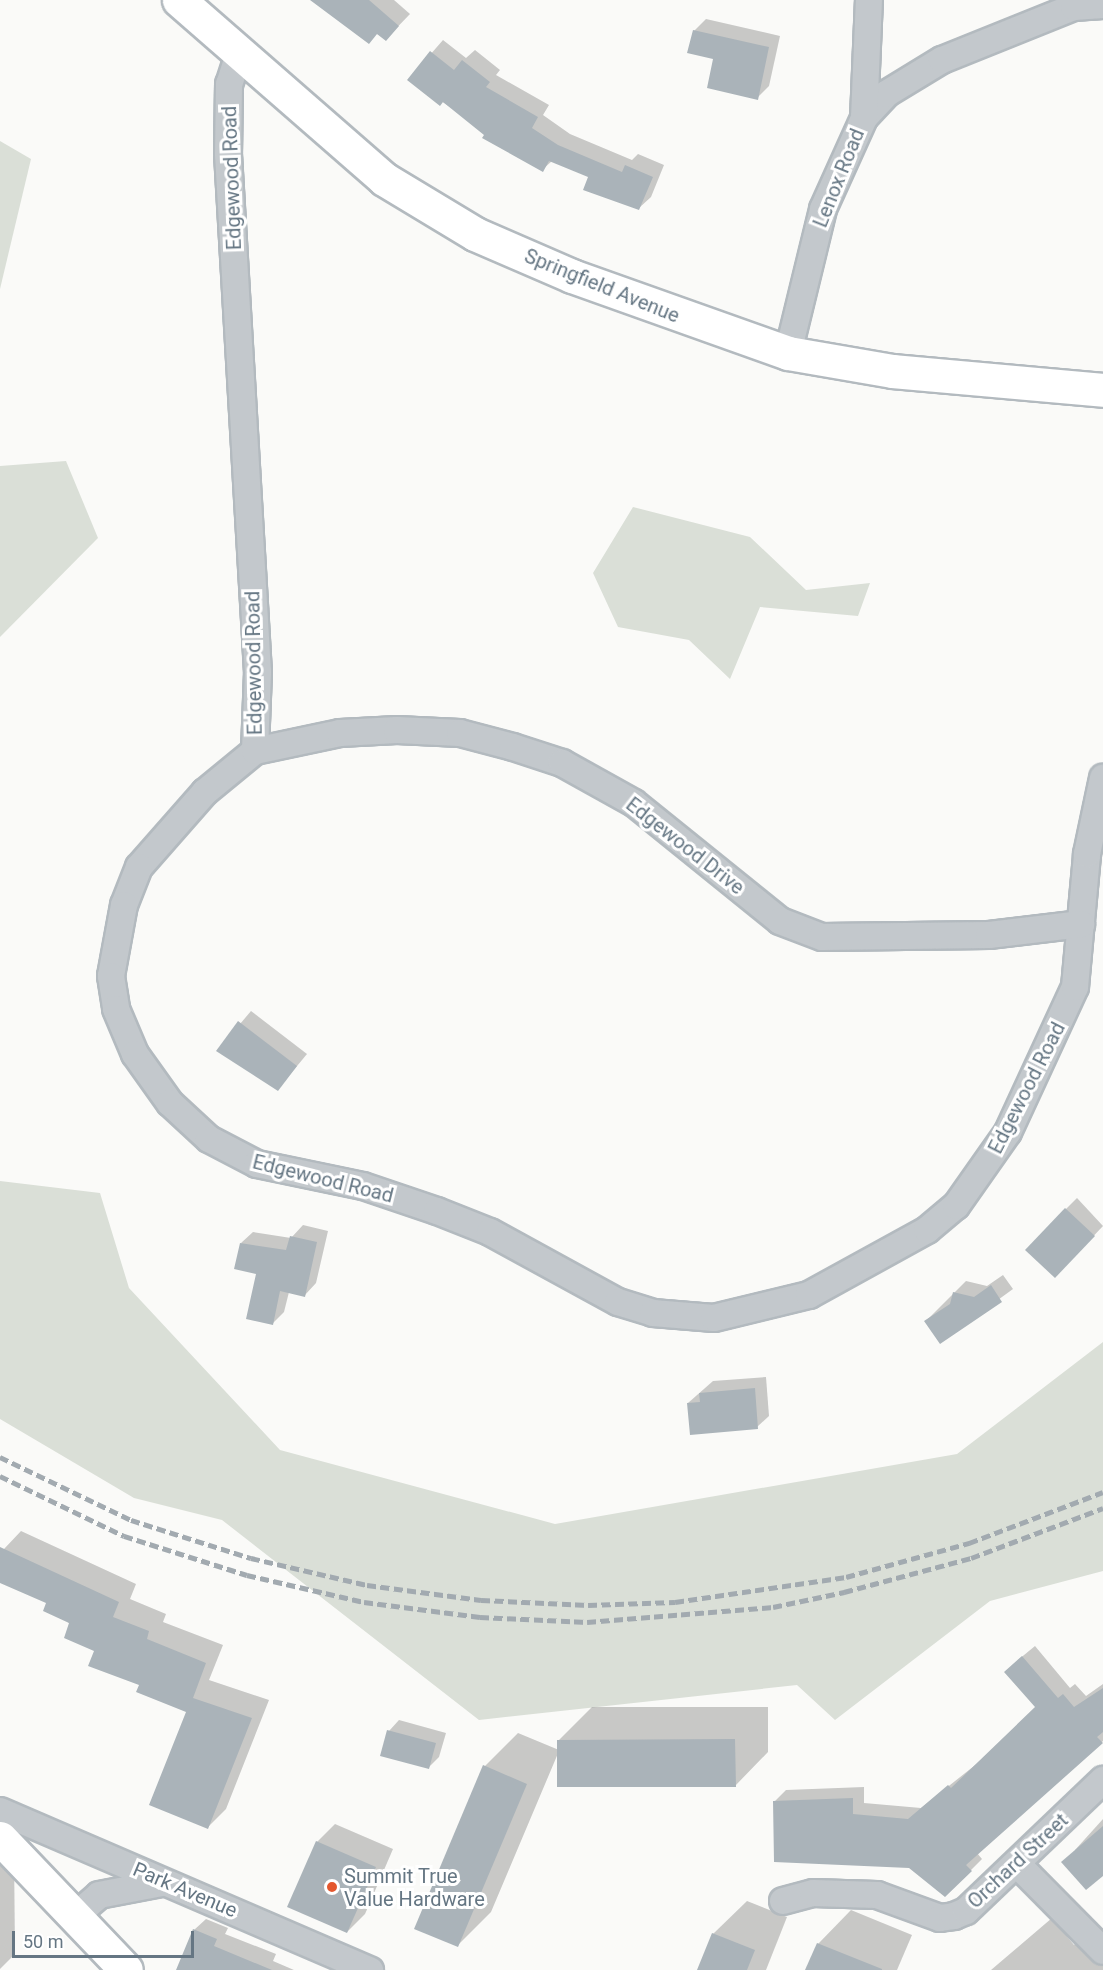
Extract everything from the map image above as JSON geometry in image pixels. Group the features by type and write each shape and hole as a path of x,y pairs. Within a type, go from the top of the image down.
{"main road":[{"name":"Springfield Avenue","path":"179,0 384,179 475,234 655,309 788,353 892,371 1103,390"},
{"path":"0,1838 74,1917 115,1965"}],"street":[{"name":"Lenox Road","path":"788,353 822,209 864,118 869,0"},
{"path":"864,118 886,94 942,60 1074,7 1103,5"},
{"name":"Edgewood Road","path":"239,54 229,84 228,154 258,672 255,751 206,792 139,867 124,905 111,976 123,1033 146,1070 187,1121 236,1155 437,1211 490,1232 618,1302 652,1313 714,1318 809,1295 927,1230 956,1206 1008,1132 1075,987 1081,924 1103,778"},
{"name":"Edgewood Drive","path":"255,751 340,733 397,730 459,733 562,763 634,803 780,921 822,937 979,936 1081,924"},
{"name":"Orchard Street","path":"783,1901 813,1893 877,1895 940,1918 954,1916 1017,1864 1103,1780"},
{"name":"Park Avenue","path":"0,1811 370,1970"},
{"path":"1017,1864 1103,1951"},
{"path":"74,1917 99,1895 168,1883"}],"shaded area":[{"path":"0,141 31,159 0,289"},
{"path":"66,461 98,538 0,637 0,466"},
{"path":"633,507 750,537 806,590 870,583 858,616 760,607 730,679 689,640 618,627 593,573"},
{"path":"0,1181 100,1193 129,1288 280,1450 555,1524 957,1454 1103,1342 1103,1571 990,1601 835,1720 797,1685 479,1720 222,1520 134,1498 0,1419"}],"building":[{"path":"310,0 369,0 399,26 386,41 377,34 369,44"},
{"path":"693,30 769,47 758,100 707,88 713,59 687,53"},
{"path":"430,51 454,70 462,60 490,82 486,87 538,117 532,128 558,145 622,172 625,165 653,177 639,210 583,190 588,177 549,161 543,172 482,138 484,135 443,102 440,106 407,80"},
{"path":"238,1021 297,1066 278,1091 216,1051"},
{"path":"1065,1208 1095,1236 1055,1278 1025,1250"},
{"path":"290,1236 317,1242 305,1297 280,1291 273,1325 246,1319 256,1274 234,1269 240,1243 286,1250"},
{"path":"991,1285 1002,1302 940,1344 924,1321 950,1304 953,1292 974,1297"},
{"path":"755,1388 758,1429 690,1435 687,1403 700,1402 699,1393"},
{"path":"0,1547 119,1602 113,1617 149,1631 147,1639 206,1663 193,1698 252,1718 208,1829 149,1805 186,1712 136,1692 139,1685 88,1666 94,1651 64,1638 69,1623 43,1611 46,1603 0,1583"},
{"path":"1022,1656 1058,1698 1063,1694 1074,1707 1103,1688 1103,1732 1097,1737 1103,1743 966,1865 972,1871 945,1897 909,1868 774,1862 773,1801 853,1798 853,1814 908,1819 948,1785 951,1788 1035,1707 1004,1672"},
{"path":"387,1730 436,1743 429,1769 380,1756"},
{"path":"735,1739 736,1787 557,1787 557,1740"},
{"path":"483,1765 527,1784 458,1947 414,1929"},
{"path":"1103,1826 1103,1876 1086,1890 1061,1862"},
{"name":"Summit True Value Hardware","path":"316,1841 376,1867 347,1933 287,1907"},
{"path":"193,1929 217,1939 214,1946 272,1970 176,1970"},
{"path":"712,1933 755,1950 747,1970 697,1970"},
{"path":"817,1943 882,1969 882,1970 805,1970"}],"railway":[{"path":"0,1457 131,1520 251,1558 367,1585 481,1600 588,1605 675,1602 846,1577 969,1543 1103,1492"},
{"path":"0,1476 124,1536 247,1575 364,1602 480,1617 587,1622 773,1607 844,1592 971,1558 1103,1508"}],"place":[{"name":"Summit True Value Hardware","path":"332,1887"}]}
